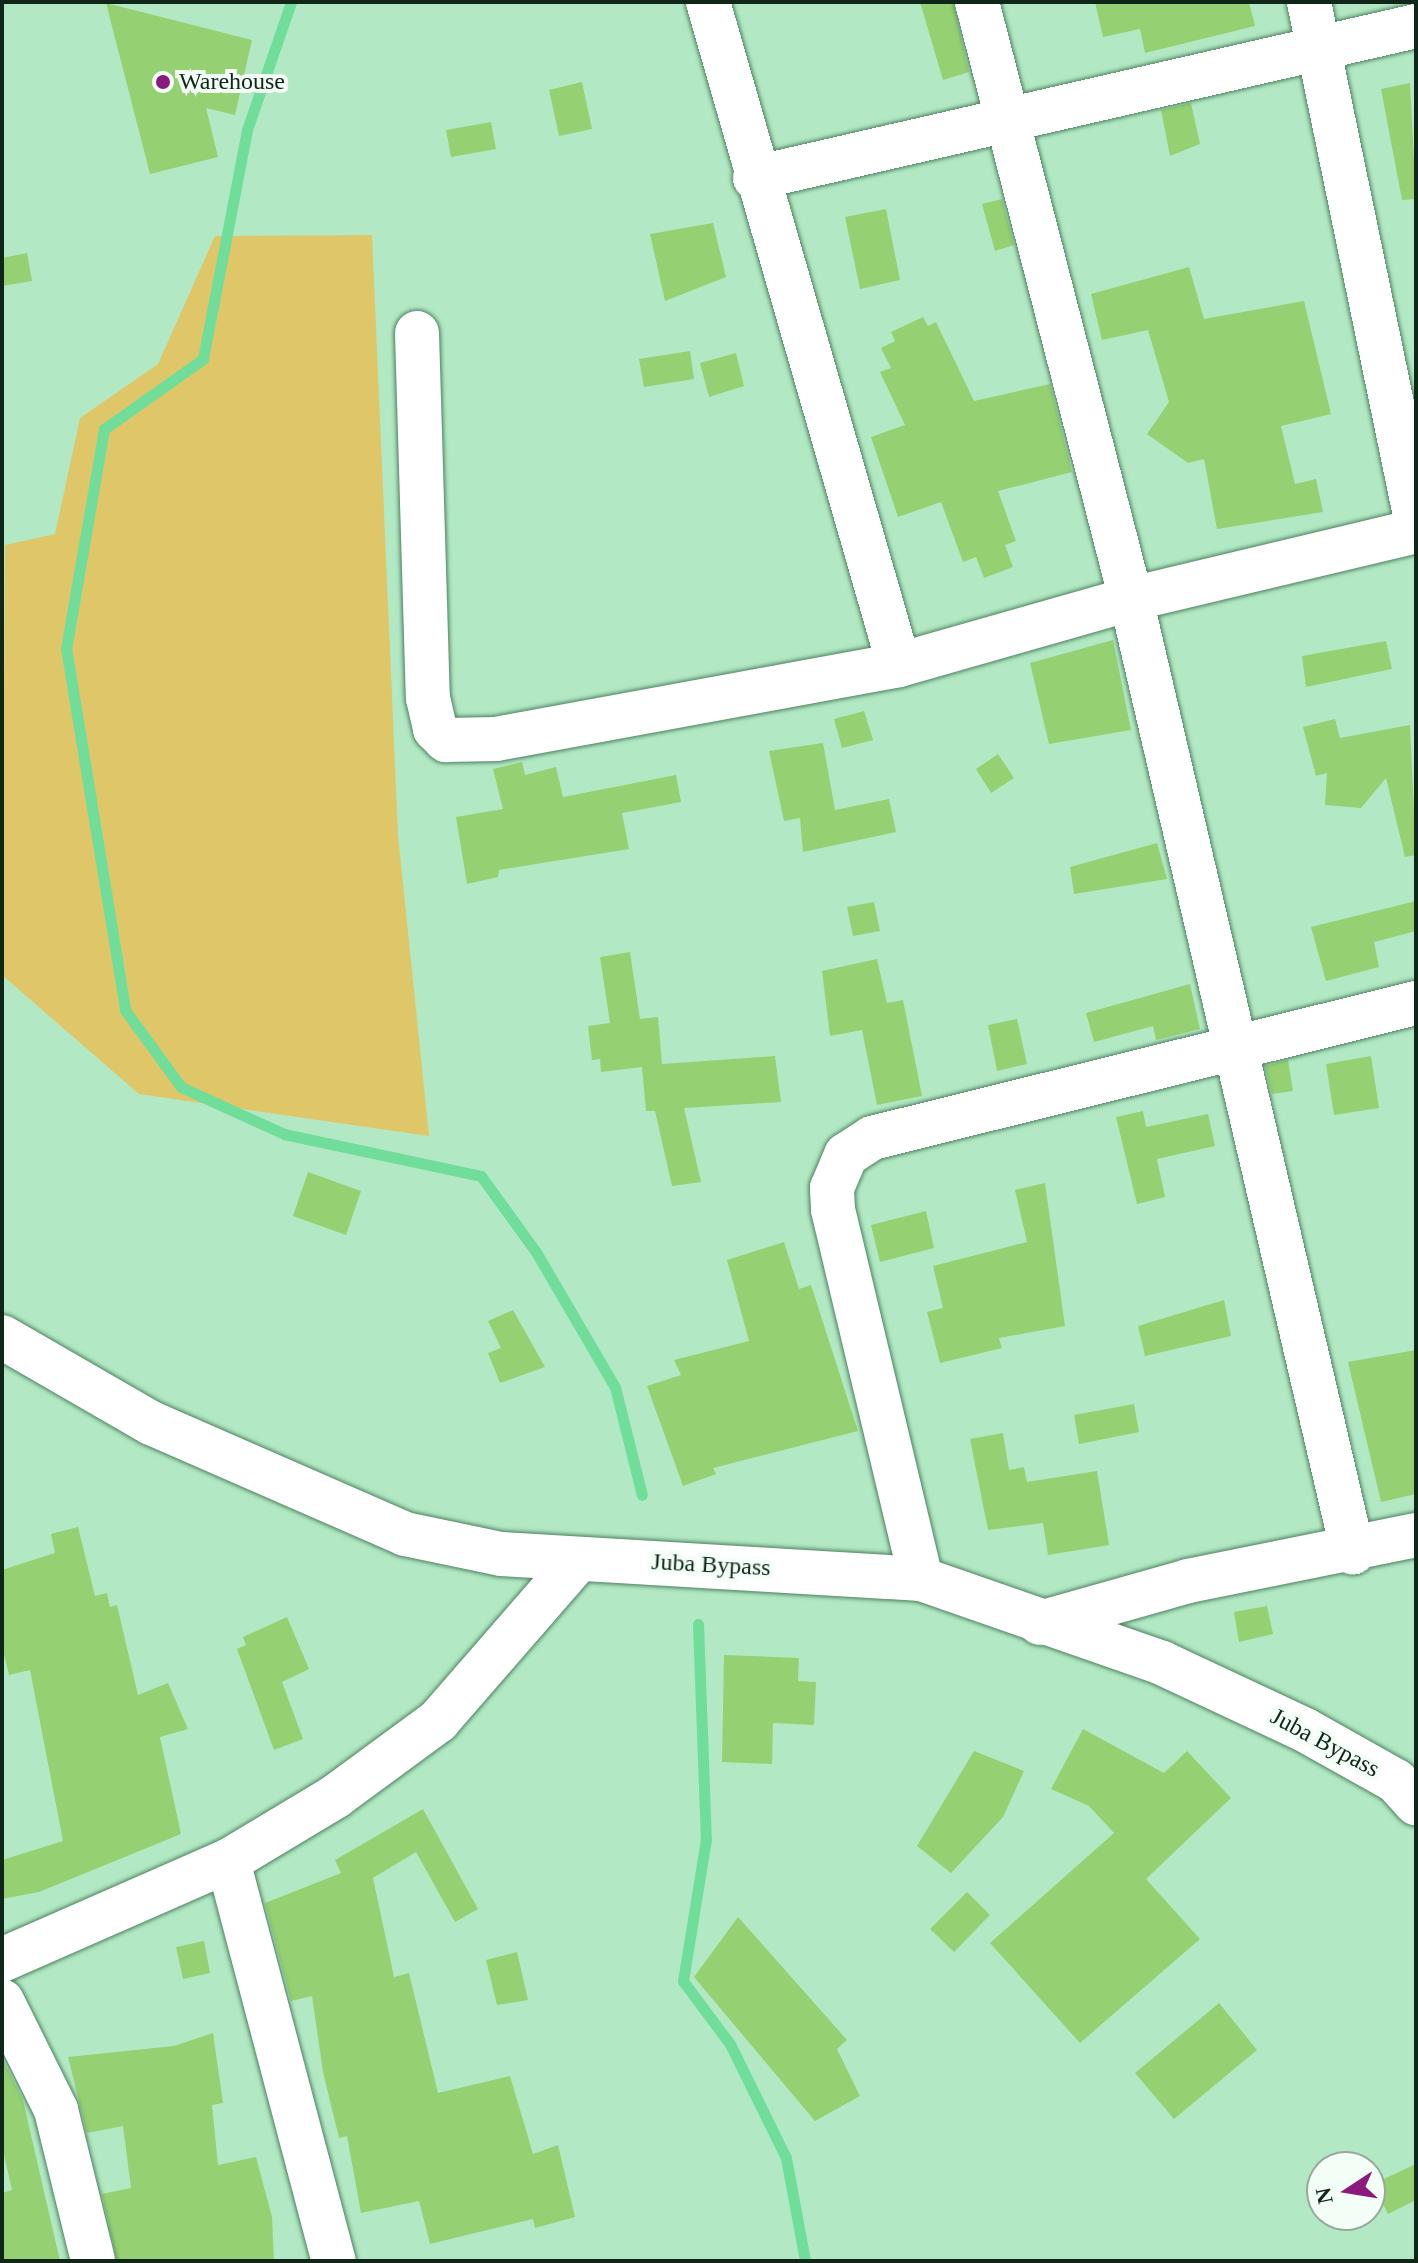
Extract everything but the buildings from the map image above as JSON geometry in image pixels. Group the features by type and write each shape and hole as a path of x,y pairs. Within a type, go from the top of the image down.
{"street":[{"path":"708,2 755,178 899,665"},
{"path":"977,2 1003,125 1131,599 1353,1553"},
{"path":"1309,2 1321,47 1416,520"},
{"path":"755,178 1003,125 1416,26"},
{"path":"417,333 428,698 435,729 446,740 496,739 899,665 1131,599 1416,531"},
{"path":"921,1579 833,1209 838,1166 872,1138 1235,1054 1416,1003"},
{"name":"Juba Bypass","path":"2,1337 151,1423 405,1534 501,1554 921,1579 1162,1663 1305,1730 1396,1781 1416,1803"},
{"path":"1040,1623 1188,1581 1353,1553 1416,1535"},
{"path":"2,1960 228,1861 336,1796 438,1721 578,1560"},
{"path":"228,1861 334,2261"},
{"path":"2,2001 56,2110 93,2261"}],"shaded area":[{"path":"372,235 398,835 429,1136 139,1094 2,975 5,545 55,534 80,418 158,364 215,236"}],"waterway":[{"path":"291,2 247,130 203,359 104,429 66,648 125,1010 181,1087 284,1134 481,1176 536,1252 615,1387 642,1495"},
{"path":"698,1624 706,1839 683,1981 730,2044 786,2158 805,2261"}],"place":[{"name":"Warehouse","path":"163,82"}]}
